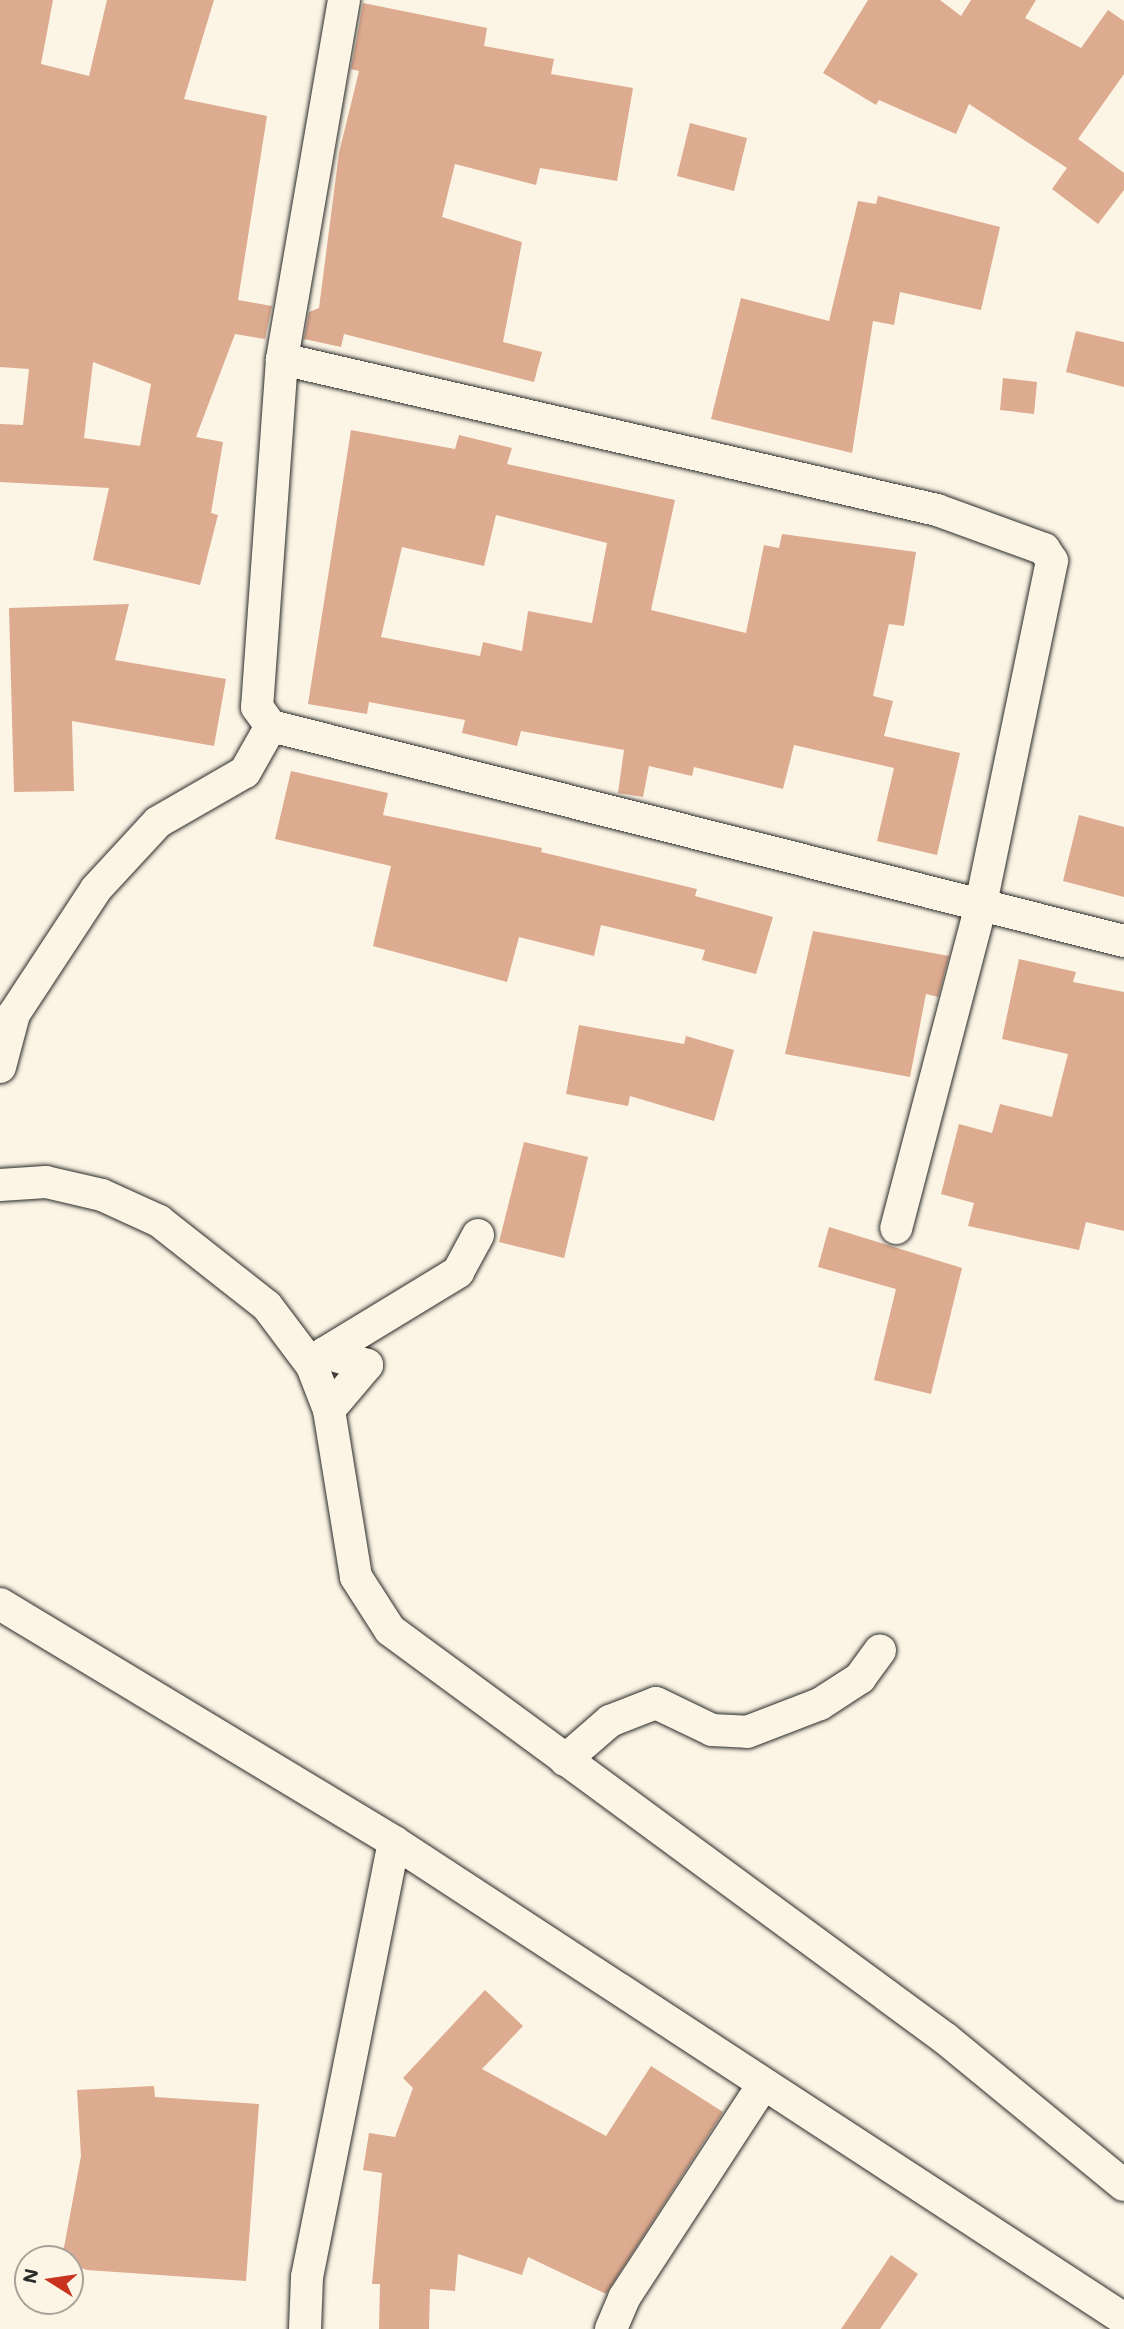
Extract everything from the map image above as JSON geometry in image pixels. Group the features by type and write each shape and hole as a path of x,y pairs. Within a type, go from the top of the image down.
{"street":[{"path":"344,0 282,359 257,695 257,707 271,726 1124,941"},
{"path":"282,359 937,510 1044,549 1052,561 981,905 896,1228"},
{"path":"0,1067 14,1014 96,889 158,822 245,772 271,726"},
{"path":"0,1185 46,1182 102,1195 159,1221 267,1306 312,1366 329,1410 356,1577 371,1606 390,1630 946,2039 1124,2185"},
{"path":"329,1410 366,1365 325,1353 458,1272 478,1235"},
{"path":"0,1604 394,1842 762,2086 1124,2319"},
{"path":"565,1760 610,1721 656,1703 712,1730 747,1732 820,1704 860,1678 880,1650"},
{"path":"305,2329 309,2266 394,1842"},
{"path":"611,2329 624,2298 762,2086"}],"building":[{"path":"0,0 53,0 41,64 89,76 107,0 214,0 184,99 267,116 238,300 272,306 265,339 235,334 196,437 223,442 211,513 218,515 200,585 93,560 109,488 0,482 0,424 23,425 29,369 0,367","holes":["93,362 151,384 140,446 84,438"]},
{"path":"868,0 940,0 961,16 971,0 1036,0 1025,18 1081,48 1108,10 1124,21 1124,74 1078,139 1124,173 1124,190 1098,224 1052,189 1067,168 969,104 956,134 879,100 876,105 823,73"},
{"path":"363,3 487,28 484,46 554,59 551,74 633,88 617,181 540,168 536,185 455,164 442,217 522,242 503,342 542,352 534,382 344,334 341,347 304,339 309,312 319,308 339,153 359,71 351,69"},
{"path":"690,123 747,138 734,191 677,176"},
{"path":"878,196 1000,227 981,310 900,292 894,325 873,321 852,453 711,419 741,298 829,321 858,201 876,204"},
{"path":"1076,331 1124,342 1124,387 1066,372"},
{"path":"1003,378 1037,382 1034,414 1000,410"},
{"path":"351,430 455,449 459,435 512,448 507,464 675,500 651,610 746,633 764,545 779,548 782,534 916,552 904,626 889,624 873,696 893,701 884,736 960,753 937,855 877,841 894,768 794,745 783,789 694,767 692,776 649,766 643,797 618,793 624,750 521,731 517,746 462,733 465,720 369,702 367,714 308,704","holes":["496,515 607,543 592,623 528,611 522,651 483,642 480,656 381,637 402,547 484,566"]},
{"path":"129,604 115,660 226,679 214,746 72,721 74,791 14,792 9,608"},
{"path":"291,771 388,793 383,815 542,848 541,852 697,889 695,896 773,917 756,974 702,960 705,950 601,925 594,956 519,937 507,982 373,946 391,866 275,839"},
{"path":"1079,815 1124,827 1124,897 1063,881"},
{"path":"813,931 949,956 938,997 926,994 910,1077 785,1054"},
{"path":"1019,959 1076,972 1073,982 1124,992 1124,1231 1086,1222 1079,1250 968,1226 974,1203 941,1194 959,1124 992,1133 1000,1104 1052,1117 1068,1054 1002,1039"},
{"path":"579,1025 684,1044 686,1036 734,1050 714,1121 630,1096 628,1106 566,1094"},
{"path":"524,1142 588,1157 564,1258 499,1242"},
{"path":"829,1227 962,1268 931,1394 874,1380 896,1289 818,1267"},
{"path":"485,1990 523,2026 482,2069 606,2136 651,2066 723,2112 606,2294 528,2257 522,2275 458,2254 455,2291 430,2289 429,2329 379,2329 380,2284 372,2284 382,2173 363,2170 369,2133 395,2137 413,2088 403,2078"},
{"path":"154,2086 155,2097 259,2104 246,2281 84,2269 84,2245 64,2245 81,2156 77,2090"},
{"path":"891,2255 918,2274 880,2329 841,2329"}]}
